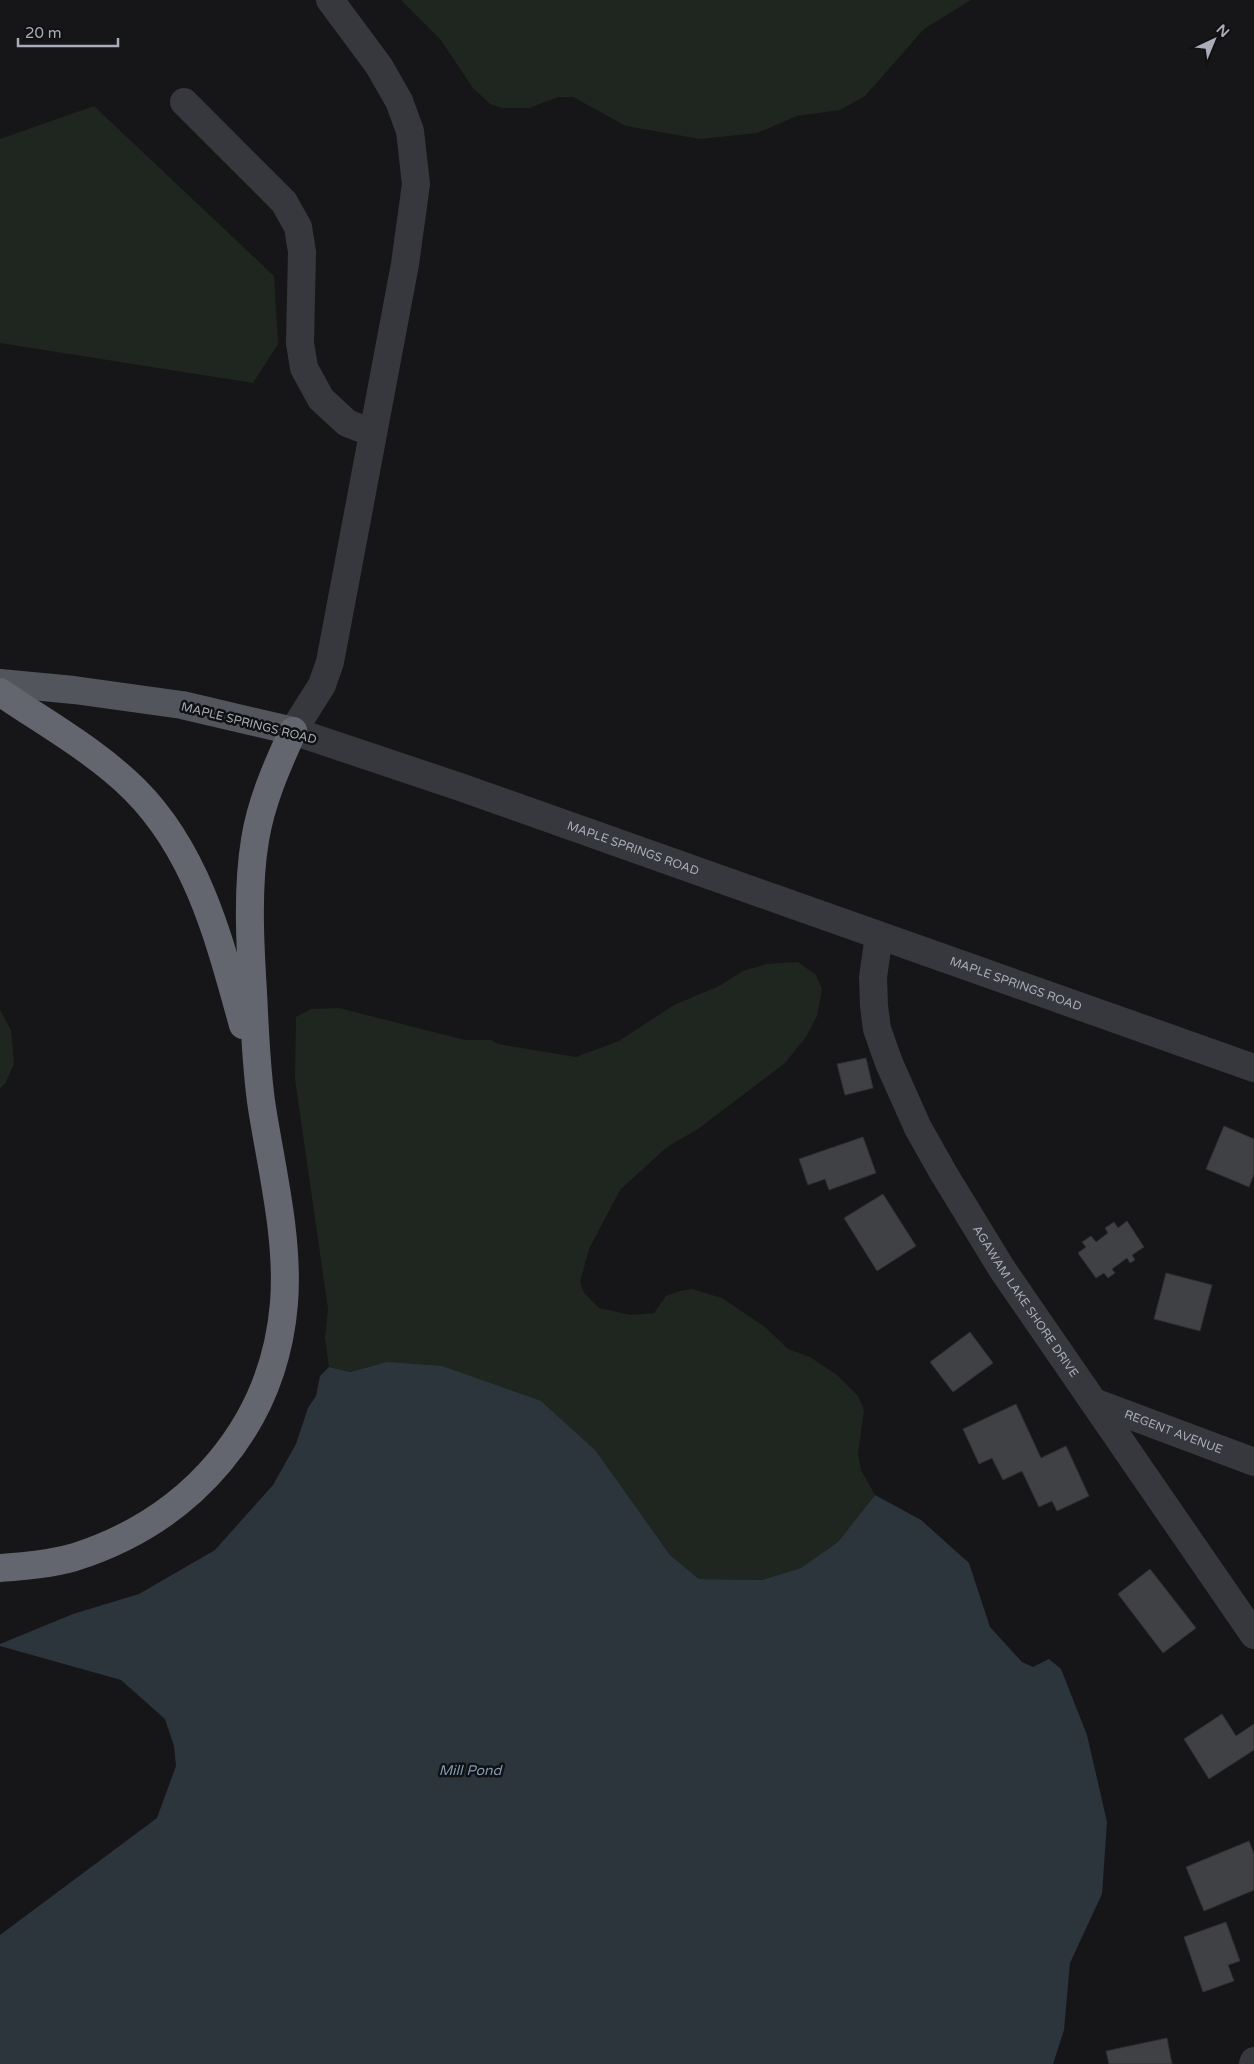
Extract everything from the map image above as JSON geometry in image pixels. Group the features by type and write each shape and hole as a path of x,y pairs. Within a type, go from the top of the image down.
{"highway":[{"path":"0,692 102,762 134,790 162,820 202,893 220,940 257,1077"},
{"path":"0,1568 34,1566 74,1557 109,1544 142,1527 178,1503 208,1476 234,1446 254,1413 267,1380 278,1342 284,1304 284,1266 280,1223 257,1077 250,941 255,841 274,772 293,730"}],"main road":[{"name":"MAPLE SPRINGS ROAD","path":"0,683 74,690 182,705 293,730"}],"street":[{"path":"293,730 322,685 330,662 405,264 416,184 410,131 399,101 379,66 330,0"},
{"path":"184,102 284,202 298,227 302,252 300,343 304,368 320,399 347,423 373,433"},
{"name":"MAPLE SPRINGS ROAD","path":"293,730 463,788 1254,1068"},
{"name":"AGAWAM LAKE SHORE DRIVE","path":"879,936 873,977 877,1029 889,1063 918,1128 1002,1269 1254,1635"},
{"name":"REGENT AVENUE","path":"1094,1402 1254,1462"}],"shaded area":[{"path":"401,0 971,0 924,29 865,96 840,110 797,116 757,133 700,139 626,126 573,97 558,97 529,108 502,108 490,104 473,88 440,39"},
{"path":"94,106 274,276 278,344 253,383 0,343 0,139"},
{"path":"798,962 816,975 822,989 817,1016 806,1037 785,1063 698,1129 667,1147 620,1190 589,1249 580,1282 584,1293 599,1308 631,1315 654,1313 666,1296 680,1291 692,1289 722,1298 765,1327 788,1349 810,1357 837,1375 858,1396 864,1410 858,1454 861,1470 875,1495 838,1542 802,1568 762,1580 699,1579 670,1555 596,1451 387,1362 350,1372 329,1367 325,1338 328,1309 295,1079 296,1017 311,1009 339,1008 465,1040 491,1040 498,1044 576,1057 619,1041 674,1005 719,986 743,971 767,964"},
{"path":"0,1010 11,1030 14,1064 5,1084 0,1088"}],"water":[{"name":"Mill Pond","path":"387,1362 442,1366 541,1401 596,1451 670,1555 699,1579 762,1580 801,1568 838,1542 875,1495 921,1520 969,1563 990,1627 1022,1662 1033,1667 1049,1659 1061,1669 1087,1735 1107,1822 1102,1894 1070,1963 1064,2030 1053,2064 0,2064 0,1935 157,1818 176,1766 174,1746 165,1719 121,1680 0,1646 0,1644 73,1614 139,1594 215,1550 273,1485 296,1444 308,1408 316,1396 320,1376 329,1367 350,1372"}],"building":[{"path":"866,1058 873,1088 845,1095 837,1064"},
{"path":"1224,1126 1254,1139 1254,1174 1249,1187 1206,1169"},
{"path":"863,1137 876,1173 829,1190 825,1179 808,1185 799,1159"},
{"path":"883,1194 916,1246 877,1271 844,1218"},
{"path":"1127,1221 1144,1247 1132,1255 1135,1260 1130,1263 1127,1258 1112,1269 1115,1273 1108,1278 1104,1273 1096,1278 1078,1253 1086,1247 1082,1242 1091,1236 1096,1242 1108,1233 1105,1228 1114,1222 1118,1228"},
{"path":"1166,1273 1212,1285 1200,1331 1154,1319"},
{"path":"970,1332 993,1363 953,1392 930,1362"},
{"path":"1016,1404 1041,1458 1066,1446 1089,1496 1057,1511 1052,1501 1039,1507 1022,1471 1003,1480 992,1458 979,1464 963,1429"},
{"path":"1150,1569 1196,1628 1163,1653 1118,1594"},
{"path":"1222,1714 1236,1736 1254,1724 1254,1750 1209,1779 1184,1739"},
{"path":"1249,1841 1254,1854 1254,1890 1204,1911 1186,1867"},
{"path":"1226,1922 1240,1961 1228,1965 1234,1981 1203,1992 1184,1937"},
{"path":"1167,2038 1172,2064 1109,2064 1106,2051"}]}
